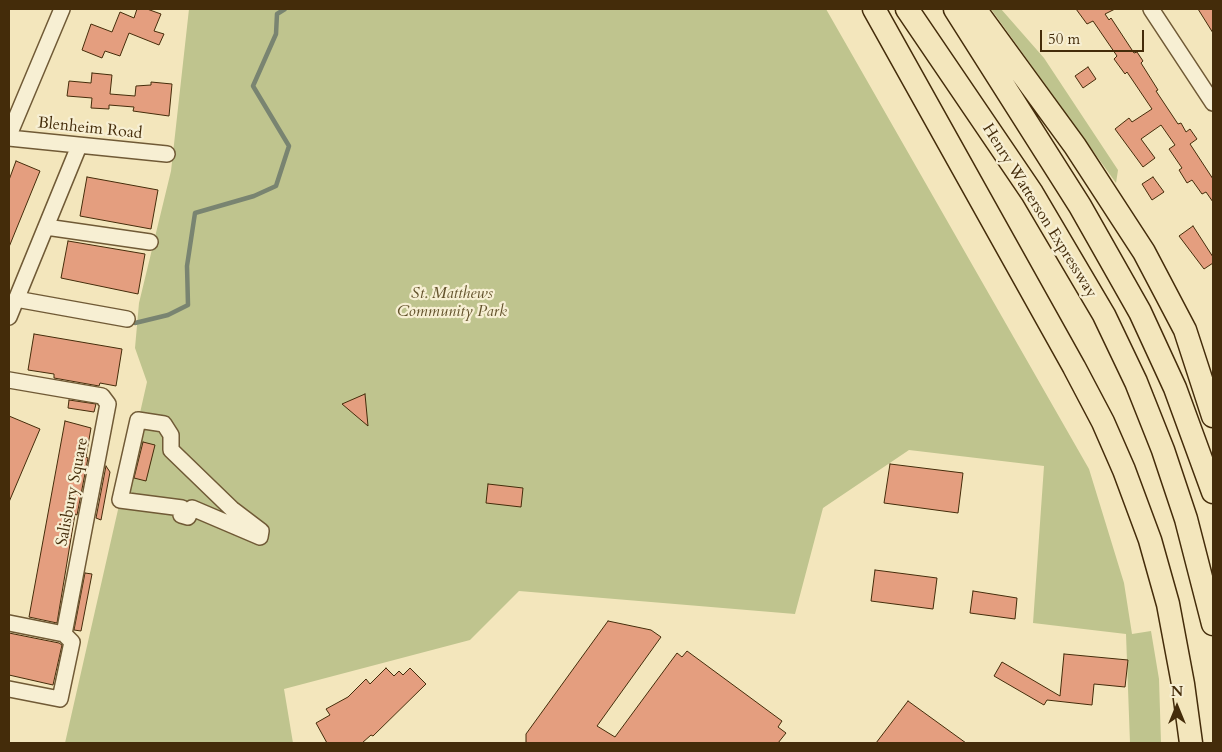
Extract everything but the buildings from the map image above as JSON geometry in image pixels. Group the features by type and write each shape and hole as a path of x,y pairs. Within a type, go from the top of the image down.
{"highway":[{"path":"874,9 1103,422 1124,470 1150,540 1169,612 1183,684 1191,743"},
{"name":"Henry Watterson Expressway","path":"907,9 1032,193 1104,315 1136,382 1163,450 1186,519 1213,624"},
{"path":"954,9 1085,214 1140,312 1175,388 1213,492"},
{"path":"975,9 1075,146 1144,252 1185,330 1213,416"},
{"path":"1174,743 1183,684"}],"street":[{"path":"9,136 62,9"},
{"path":"1151,9 1213,103"},
{"name":"Blenheim Road","path":"9,136 79,146 167,154"},
{"path":"9,317 79,146"},
{"path":"46,227 150,242"},
{"path":"16,299 127,319"},
{"name":"Salisbury Square","path":"9,380 102,396 108,404 64,634"},
{"path":"138,420 164,424 171,435 171,450 232,509 261,531 260,537 192,508 188,517 181,515 182,508 120,500 138,420"},
{"path":"9,623 64,634 72,642 60,699 9,689"}],"green space":[{"name":"St. Matthews Community Park","path":"189,9 826,9 1089,469 1124,583 1132,634 1151,631 1159,679 1161,743 1130,743 1126,634 1033,623 1044,466 909,450 823,508 795,614 519,591 470,640 284,689 293,743 65,743 147,382 135,348 139,303 171,171"},
{"path":"991,9 1001,9 1044,58 1118,170 1116,183"}],"waterway":[{"path":"135,323 168,315 188,305 187,266 195,213 254,196 276,186 289,146 253,86 276,34 277,14 285,9"}]}
